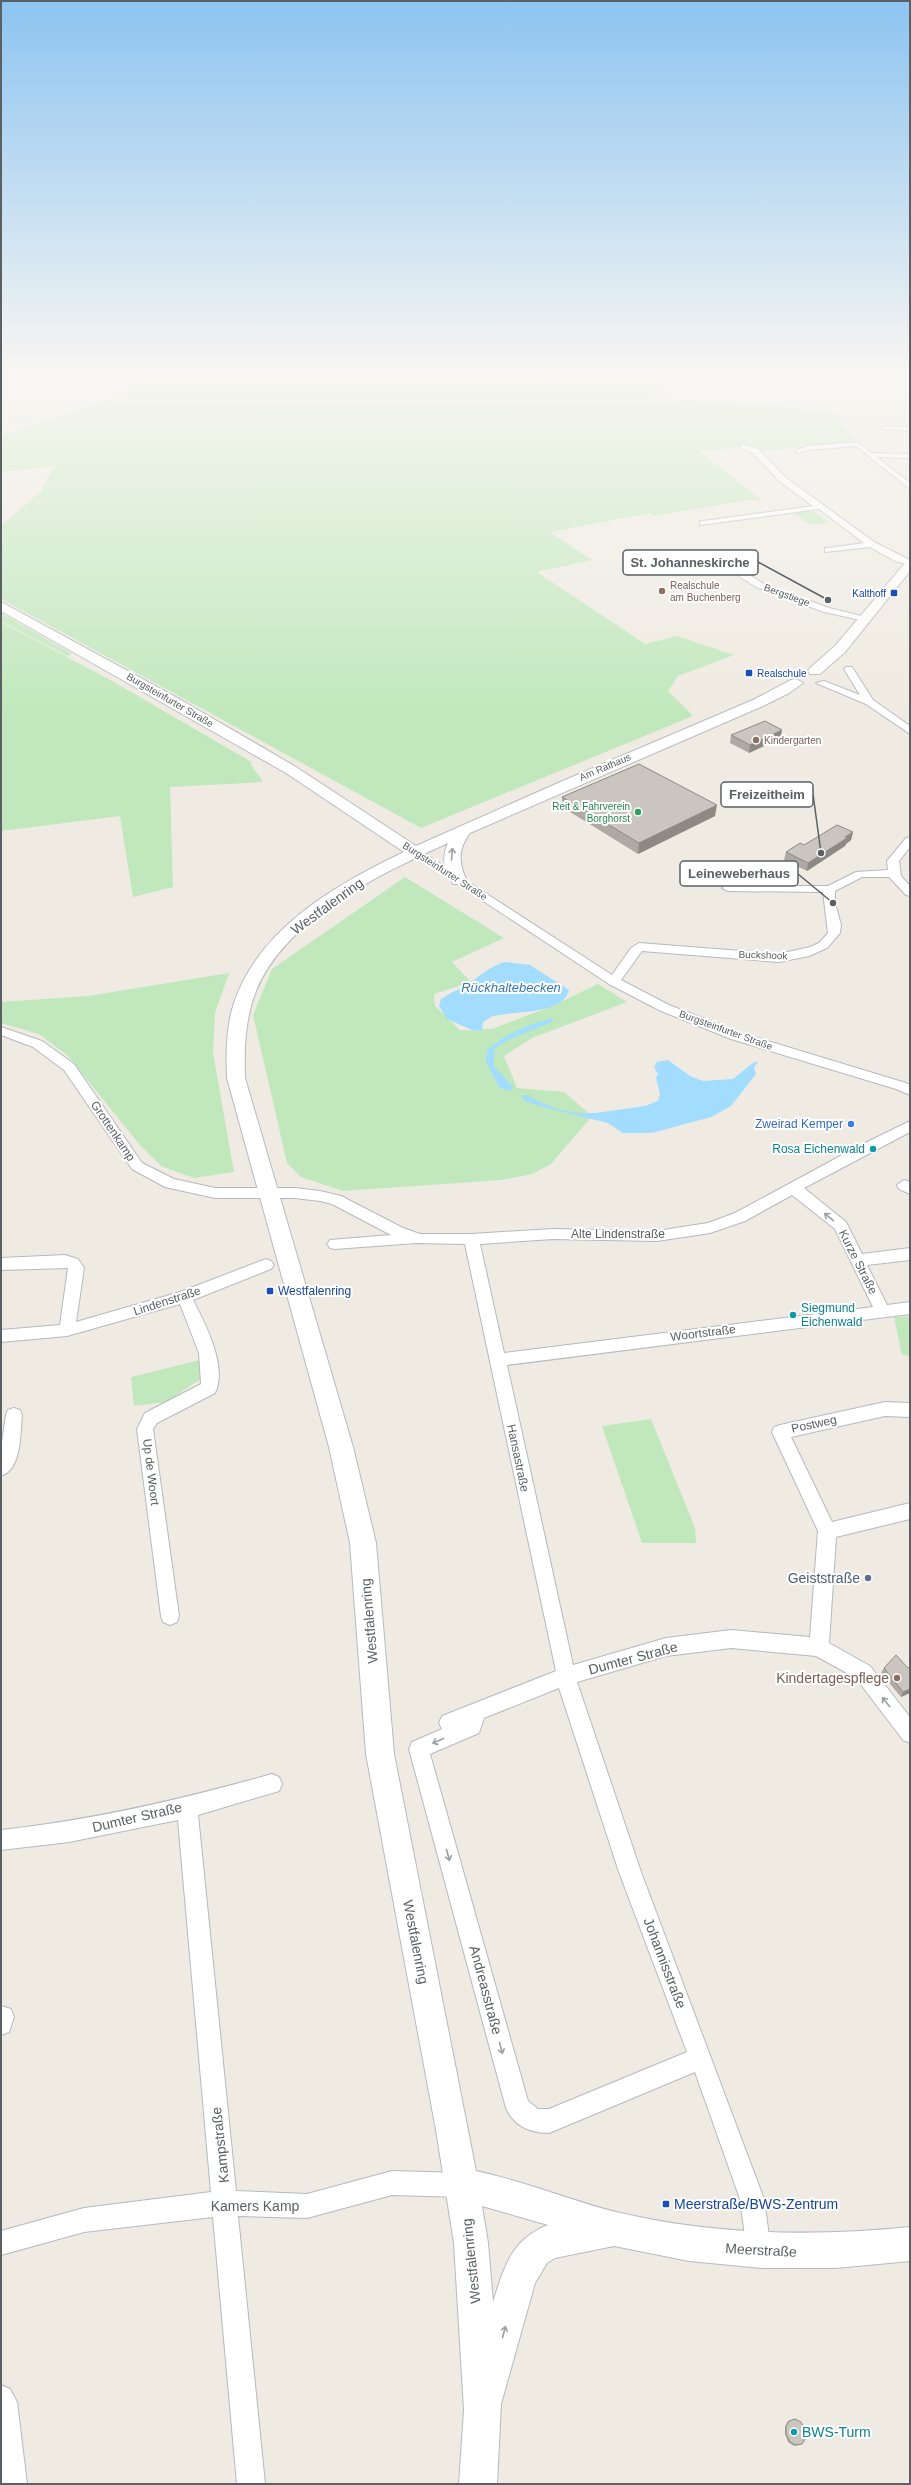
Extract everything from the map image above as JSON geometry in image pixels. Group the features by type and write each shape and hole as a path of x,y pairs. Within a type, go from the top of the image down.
{"main road":[{"path":"802,673 840,649 910,563"},
{"name":"Burgsteinfurter Straße","path":"1,606 176,703 291,770 415,852"},
{"path":"802,673 824,677 821,683 809,686 802,673"},
{"name":"Am Rathaus","path":"415,852 713,722 802,673"},
{"path":"381,830 387,858 382,867"},
{"path":"459,881 454,874 451,853 454,842 464,830"},
{"name":"Westfalenring","path":"415,852 382,867 329,901 284,938 253,980 237,1022 234,1047 236,1078 268,1194 297,1286 341,1447 363,1543 380,1754 462,2185 471,2243 483,2410 478,2484"},
{"name":"Meerstraße","path":"462,2185 513,2196 614,2229 666,2240 759,2251 808,2253 858,2251 910,2244"},
{"name":"Meerstraße","path":"483,2410 514,2293 535,2251 562,2238 614,2229"}],"street":[{"path":"791,486 871,544 898,559 910,563"},
{"path":"703,524 820,507"},
{"path":"828,550 871,544"},
{"name":"Bergstiege","path":"715,557 759,585 827,610 865,618"},
{"path":"849,668 869,702"},
{"path":"821,683 869,702 910,731"},
{"path":"910,840 893,861 893,873 900,885 910,893"},
{"name":"Burgsteinfurter Straße","path":"415,852 613,981 665,1008 736,1036 901,1086 910,1091"},
{"path":"728,888 830,889 860,874 893,873"},
{"name":"Buckshook","path":"613,981 620,976 632,952 639,947 779,958 800,956 815,950 831,938 836,926 827,904 830,889"},
{"name":"Grottenkamp","path":"1,1031 40,1043 68,1066 137,1166 170,1183 215,1193 268,1194"},
{"name":"Alte Lindenstraße","path":"335,1244 420,1239 471,1239 553,1234 657,1236 710,1228 740,1217 792,1187 910,1126"},
{"name":"Kurze Straße","path":"792,1187 841,1226 882,1310"},
{"name":"Alte Lindenstraße","path":"268,1194 308,1194 330,1199 378,1223 420,1239"},
{"name":"Hansastraße","path":"471,1239 565,1676"},
{"path":"858,1260 910,1254"},
{"path":"1,1264 65,1261 73,1263 76,1268 67,1330"},
{"name":"Lindenstraße","path":"1,1336 67,1330 184,1297 266,1265"},
{"name":"Up de Woort","path":"170,1616 145,1429 151,1418 209,1388 212,1375 198,1325 184,1297"},
{"name":"Woortstraße","path":"497,1360 882,1310 910,1308"},
{"name":"Postweg","path":"827,1531 780,1432 885,1409 910,1410"},
{"path":"1,1469 8,1459 14,1415"},
{"path":"819,1647 827,1531 910,1511"},
{"name":"Dumter Straße","path":"449,1723 565,1676 666,1647 731,1639 819,1647 863,1672 910,1733"},
{"name":"Johannisstraße","path":"565,1676 570,1697 630,1872 702,2058 752,2199 759,2251"},
{"name":"Andreasstraße","path":"476,1711 472,1726 419,1749 518,2108 534,2121 549,2121 702,2058"},
{"name":"Dumter Straße","path":"1,1840 51,1836 187,1806 272,1784"},
{"name":"Kampstraße","path":"187,1806 226,2203 251,2484"},
{"name":"Kamers Kamp","path":"1,2243 84,2220 226,2203 307,2206 392,2183 462,2185"},
{"path":"1,2398 4,2402 13,2484"}],"green space":[{"path":"44,486 744,486 763,501 750,500 654,516 649,513 550,532 592,560 537,572 645,644 677,636 734,655 678,676 668,691 693,716 421,828 1,599 1,526 41,491"},
{"path":"812,510 829,522 811,525 793,513"},
{"path":"1,613 72,654 67,656 1,621"},
{"path":"1,622 114,682 253,763 250,763 263,782 170,787 173,887 133,897 120,816 1,831"},
{"path":"405,877 504,938 452,962 471,982 434,994 435,1006 460,1030 482,1031 482,1029 492,1029 552,1006 598,984 627,1002 532,1038 504,1056 517,1088 564,1092 592,1116 551,1164 532,1174 501,1180 343,1191 301,1177 287,1163 253,1015 272,969"},
{"path":"229,973 215,1013 213,1053 234,1172 194,1178 161,1166 139,1144 68,1056 39,1034 1,1023 1,1002 88,996"},
{"path":"910,1316 910,1356 902,1355 894,1317"},
{"path":"200,1360 205,1376 166,1402 134,1406 131,1377"},
{"path":"651,1419 695,1528 696,1543 642,1543 602,1426"}],"water":[{"name":"Rückhaltebecken","path":"505,962 530,965 569,990 565,998 557,1004 547,1008 491,1017 483,1022 482,1031 472,1030 447,1019 439,1006 441,999 468,984 490,969"},
{"path":"553,1018 552,1022 508,1040 494,1049 494,1066 513,1087 510,1091 499,1087 486,1062 487,1050 509,1034 535,1023"},
{"path":"668,1060 690,1076 703,1081 733,1079 753,1063 758,1061 754,1068 756,1074 731,1106 711,1117 652,1133 623,1133 608,1123 547,1108 525,1101 521,1096 525,1095 557,1109 576,1113 595,1113 645,1106 658,1101 660,1094 656,1078 658,1074 654,1067 657,1062"}],"building":[{"path":"765,721 782,730 750,745 731,735"},
{"name":"Reit & Fahrverein Borghorst","path":"639,764 717,805 639,843 562,797"},
{"path":"837,825 853,832 845,837 847,838 808,863 786,852 800,843 804,845"},
{"name":"Kindertagespflege","path":"896,1655 908,1668 910,1667 910,1689 903,1692 884,1668"},
{"name":"BWS-Turm","path":"795,2419 801,2422 805,2429 806,2438 802,2444 796,2445 790,2442 786,2434 786,2426 789,2421"}],"place":[{"name":"Realschule am Buchenberg","path":"662,591"},
{"name":"Kalthoff","path":"894,593"},
{"name":"St. Johanneskirche","path":"828,600"},
{"name":"Realschule","path":"749,673"},
{"name":"Kindergarten","path":"756,740"},
{"name":"Reit & Fahrverein Borghorst","path":"638,812"},
{"name":"Freizeitheim","path":"821,853"},
{"name":"Leineweberhaus","path":"833,903"},
{"name":"Zweirad Kemper","path":"851,1124"},
{"name":"Rosa Eichenwald","path":"873,1149"},
{"name":"Westfalenring","path":"270,1291"},
{"name":"Siegmund Eichenwald","path":"793,1315"},
{"name":"Geiststraße","path":"868,1578"},
{"name":"Kindertagespflege","path":"897,1678"},
{"name":"Meerstraße/BWS-Zentrum","path":"666,2204"},
{"name":"BWS-Turm","path":"794,2432"}]}
